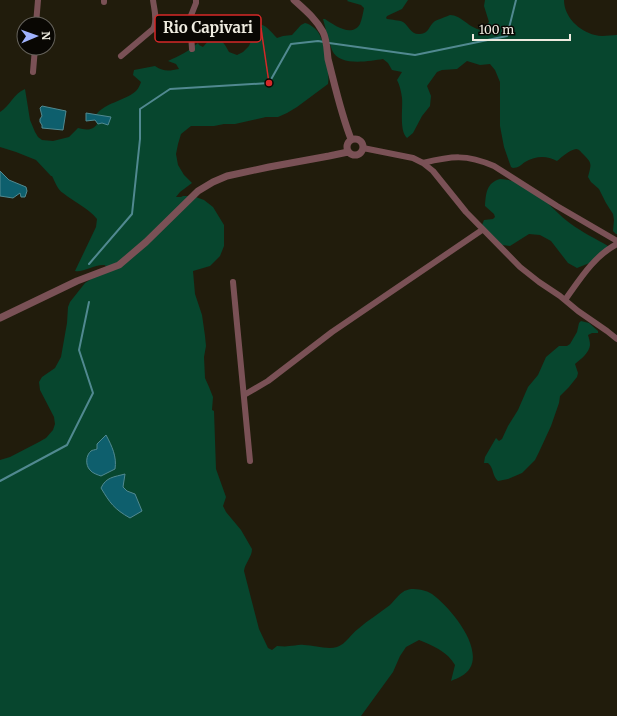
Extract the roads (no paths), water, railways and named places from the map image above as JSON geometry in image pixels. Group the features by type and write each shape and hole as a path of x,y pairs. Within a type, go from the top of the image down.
{"street":[{"path":"37,16 38,0"},
{"path":"122,56 153,29 155,20 153,0"},
{"path":"192,49 190,18 196,0"},
{"path":"294,0 314,19 324,33 328,58 346,128 351,139"},
{"path":"33,72 34,56"},
{"path":"351,139 359,140 363,148"},
{"path":"348,152 346,149 347,143 351,139"},
{"path":"0,318 77,281 119,265 146,242 198,191 213,182 234,174 269,167 348,152 352,155 358,154 363,148"},
{"path":"363,148 413,158 423,162 433,171 482,230 520,267 578,311 607,330 617,339"},
{"path":"423,162 464,157 484,161 617,242 599,256 565,300"},
{"path":"244,395 268,381 332,332 482,230"},
{"path":"233,282 250,461"}],"water":[{"path":"42,106 66,111 63,130 42,128 40,122 42,116 40,108"},
{"path":"86,113 111,117 108,125 102,123 98,124 95,120 86,121"},
{"path":"0,171 9,180 26,187 27,191 25,197 21,197 20,193 13,198 0,196"},
{"path":"106,435 114,452 115,469 101,476 95,474 88,468 87,460 89,453 97,449 97,444"},
{"path":"125,474 123,487 127,491 135,494 142,511 130,518 120,512 113,505 101,488 108,480"}],"waterway":[{"path":"329,43 415,55 507,36 516,0"},
{"path":"89,264 132,214 140,139 140,109 170,89 269,83 291,44 318,41 324,42"},
{"path":"0,481 67,445 93,393 79,350 89,302"}],"place":[{"name":"Rio Capivari","path":"269,83"}]}
